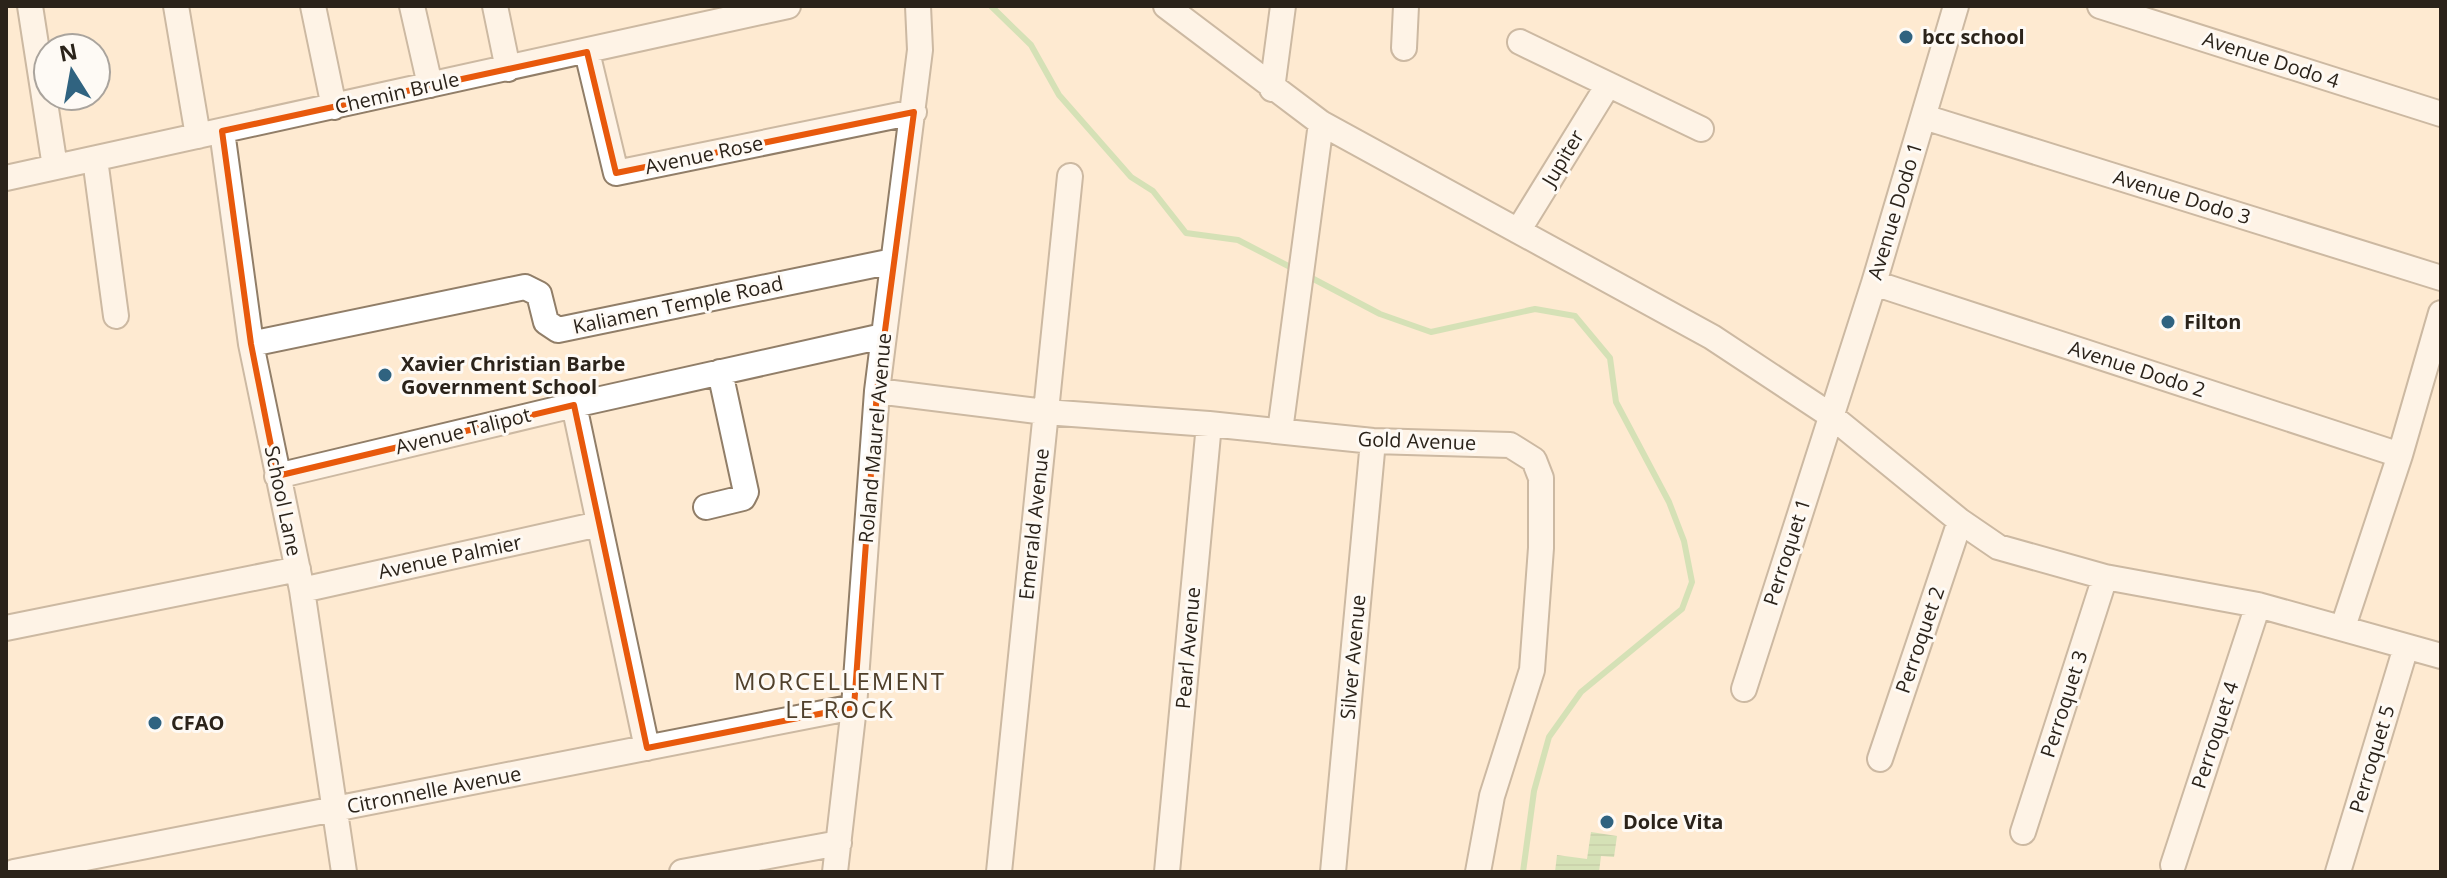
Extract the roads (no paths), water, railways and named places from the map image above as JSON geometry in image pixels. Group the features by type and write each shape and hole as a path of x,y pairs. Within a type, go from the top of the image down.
{"street":[{"path":"30,6 55,167"},
{"name":"School Lane","path":"176,6 210,134 300,579 344,872"},
{"path":"313,6 334,107"},
{"path":"412,6 430,85"},
{"path":"495,6 508,69"},
{"name":"Chemin Brule","path":"6,178 587,52 737,11 788,6"},
{"name":"Roland Maurel Avenue","path":"835,872 854,707 877,391 920,50 918,6"},
{"path":"1166,6 1321,123 1712,337 1830,415 1960,521 1998,547 2105,577 2258,605 2441,656"},
{"path":"1272,89 1283,6"},
{"path":"1404,48 1406,6"},
{"name":"Avenue Dodo 1","path":"1830,415 1874,283 1956,6"},
{"name":"Avenue Dodo 4","path":"2100,6 2441,114"},
{"path":"1520,42 1701,129"},
{"name":"Avenue Rose","path":"587,52 616,173 914,112"},
{"name":"Jupiter","path":"1518,231 1608,85"},
{"name":"Avenue Dodo 3","path":"1924,117 2441,278"},
{"path":"1280,431 1321,123"},
{"path":"95,159 116,316"},
{"name":"Emerald Avenue","path":"999,872 1070,176"},
{"name":"Kaliamen Temple Road","path":"251,344 525,287 539,294 546,322 558,330 893,261"},
{"name":"Avenue Dodo 2","path":"1874,283 2400,455"},
{"path":"2343,627 2400,455 2441,313"},
{"name":"Avenue Talipot","path":"277,476 883,336"},
{"path":"706,507 743,498 746,492 720,372"},
{"name":"Gold Avenue","path":"877,391 1045,412 1209,424 1373,441 1510,445 1534,460 1541,478 1541,548 1532,670 1492,796 1478,872"},
{"path":"574,405 647,748"},
{"name":"Perroquet 1","path":"1744,689 1830,415"},
{"name":"Pearl Avenue","path":"1167,872 1209,424"},
{"name":"Silver Avenue","path":"1333,872 1373,441"},
{"name":"Perroquet 2","path":"1880,759 1960,521"},
{"name":"Avenue Palmier","path":"6,628 300,579 599,524"},
{"name":"Perroquet 3","path":"2023,832 2105,577"},
{"name":"Perroquet 4","path":"2173,865 2258,605"},
{"name":"Perroquet 5","path":"2338,872 2406,647"},
{"name":"Citronnelle Avenue","path":"14,872 854,707"},
{"path":"682,872 839,843"}],"waterway":[{"path":"991,6 1031,45 1059,95 1131,177 1153,191 1186,233 1238,240 1296,270"},
{"path":"1306,275 1380,314 1431,332 1535,309 1575,316 1610,358 1616,402 1669,502 1684,541 1692,582 1682,609 1581,692 1549,737 1534,791 1523,872"}],"place":[{"name":"bcc school","path":"1906,37"},
{"name":"Filton","path":"2168,322"},
{"name":"Xavier Christian Barbe Government School","path":"385,375"},
{"name":"CFAO","path":"155,723"},
{"name":"Dolce Vita","path":"1607,822"}],"district":[{"name":"MORCELLEMENT LE ROCK","path":"840,696"}]}
